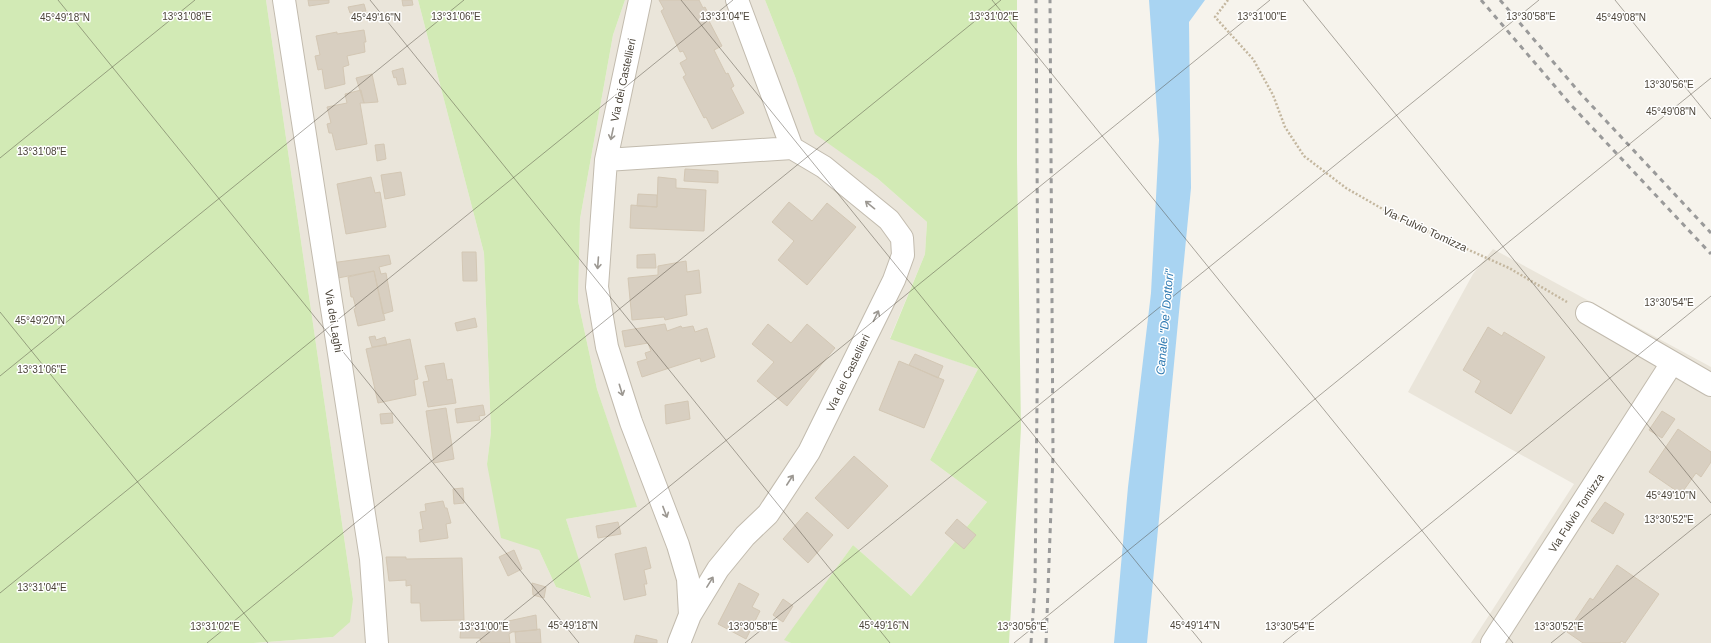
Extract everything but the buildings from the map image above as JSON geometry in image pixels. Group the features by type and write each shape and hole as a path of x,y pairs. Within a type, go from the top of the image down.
{"street":[{"name":"Via dei Laghi","path":"284,0 370,559 376,643"},
{"name":"Via dei Castellieri","path":"640,0 606,160 597,287 607,347 631,422 678,545 688,580 690,615"},
{"path":"606,160 792,148 738,0"},
{"name":"Via dei Castellieri","path":"679,643 690,615 718,569 745,536 768,514 809,452 894,280 903,255 902,238 889,220 824,167 792,148"},
{"path":"1587,313 1711,385"},
{"name":"Via Fulvio Tomizza","path":"1492,643 1672,363"}],"path":[{"name":"Via Fulvio Tomizza","path":"1228,0 1215,17 1253,59 1273,95 1285,127 1304,156 1346,188 1400,219 1509,268 1587,313"}],"shaded area":[{"path":"266,0 418,0 484,253 491,432 487,464 539,550 556,587 590,598 566,519 636,507 597,389 578,301 580,219 613,35 625,0 765,0 796,79 877,178 927,222 925,254 890,338 978,369 930,460 987,502 911,596 853,545 785,640 791,643 254,643 333,637 353,599"},
{"path":"1493,249 1711,367 1711,643 1471,643 1574,484 1408,392 1473,274"}],"green space":[{"path":"0,0 266,0 353,599 350,622 333,637 254,643 0,643"},
{"path":"418,0 625,0 613,35 580,219 578,301 597,389 637,507 566,519 591,598 556,587 539,550 501,538 487,464 491,432 484,253"},
{"path":"765,0 1017,0 1017,162 1021,428 1009,643 791,643 784,640 853,545 911,596 987,502 930,460 978,369 890,339 925,254 927,222 877,178 815,134 796,79"}],"water":[{"name":"Canale \"De' Dottori\"","path":"1149,0 1205,0 1189,22 1191,188 1147,643 1114,643 1128,487 1151,293 1159,140"}],"railway":[{"path":"1031,643 1035,586 1038,313 1036,0"},
{"path":"1046,643 1053,455 1050,0"},
{"path":"1481,0 1571,105 1711,254"},
{"path":"1500,0 1580,93 1711,233"}]}
